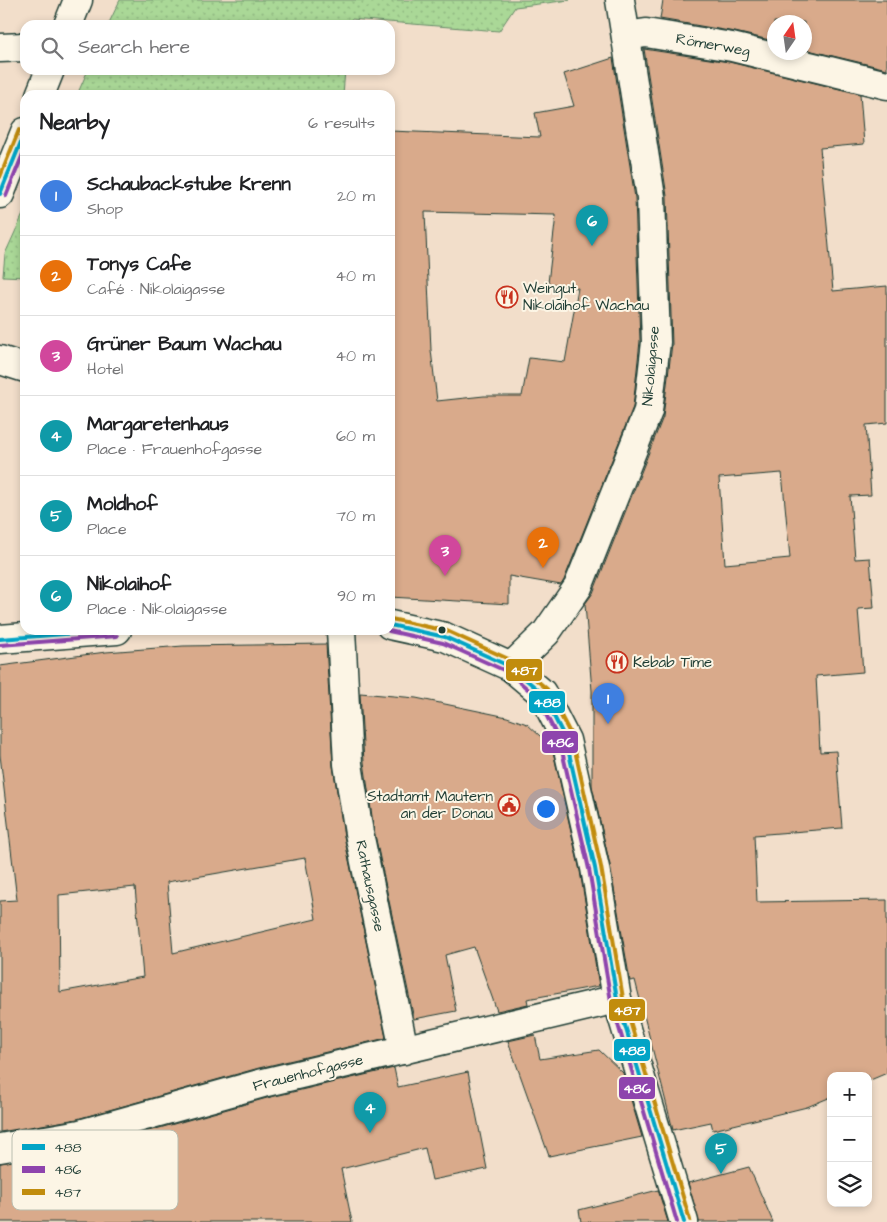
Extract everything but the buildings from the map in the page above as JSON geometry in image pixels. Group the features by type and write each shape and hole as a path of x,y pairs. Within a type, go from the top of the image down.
{"street":[{"path":"70,20 78,0"},
{"name":"Nikolaigasse","path":"511,667 546,633 578,587 648,411 656,342 651,197 620,0"},
{"name":"Römerweg","path":"626,36 646,34 732,47 887,85"},
{"path":"0,48 20,47"},
{"path":"42,90 48,75"},
{"path":"0,194 20,144"},
{"path":"0,360 20,366"},
{"path":"395,626 445,637 511,667 542,693 566,740 595,868 617,998 684,1222"},
{"path":"0,639 52,635"},
{"name":"Rathausgasse","path":"341,635 348,764 359,834 404,1050"},
{"name":"Frauenhofgasse","path":"94,1130 263,1083 617,998"}],"green space":[{"path":"120,0 570,0 515,7 499,31 395,23 395,20 110,20"},
{"path":"86,75 345,75 343,90 79,90"},
{"path":"20,221 20,277 3,276 5,254"}],"transit line":[{"name":"487","path":"0,177 19,130"},
{"name":"488","path":"0,194 20,144"},
{"name":"486","path":"6,196 20,161"},
{"name":"487","path":"395,620 447,631 515,662 547,689 572,737 601,867 623,998 690,1220"},
{"name":"488","path":"395,626 445,637 511,667 542,693 566,740 595,868 617,999 684,1222"},
{"name":"486","path":"395,632 443,643 508,672 537,697 560,742 589,869 611,1001 677,1222"},
{"name":"488","path":"0,639 52,635"},
{"name":"486","path":"0,645 117,636"}],"place":[{"name":"Nikolaihof","path":"592,246"},
{"name":"Weingut Nikolaihof Wachau","path":"507,297"},
{"name":"Tonys Cafe","path":"543,568"},
{"name":"Grüner Baum Wachau","path":"445,576"},
{"name":"Kebab Time","path":"617,662"},
{"name":"Schaubackstube Krenn","path":"608,724"},
{"name":"Stadtamt Mautern an der Donau","path":"509,805"},
{"name":"Margaretenhaus","path":"370,1133"},
{"name":"Moldhof","path":"721,1174"}]}
